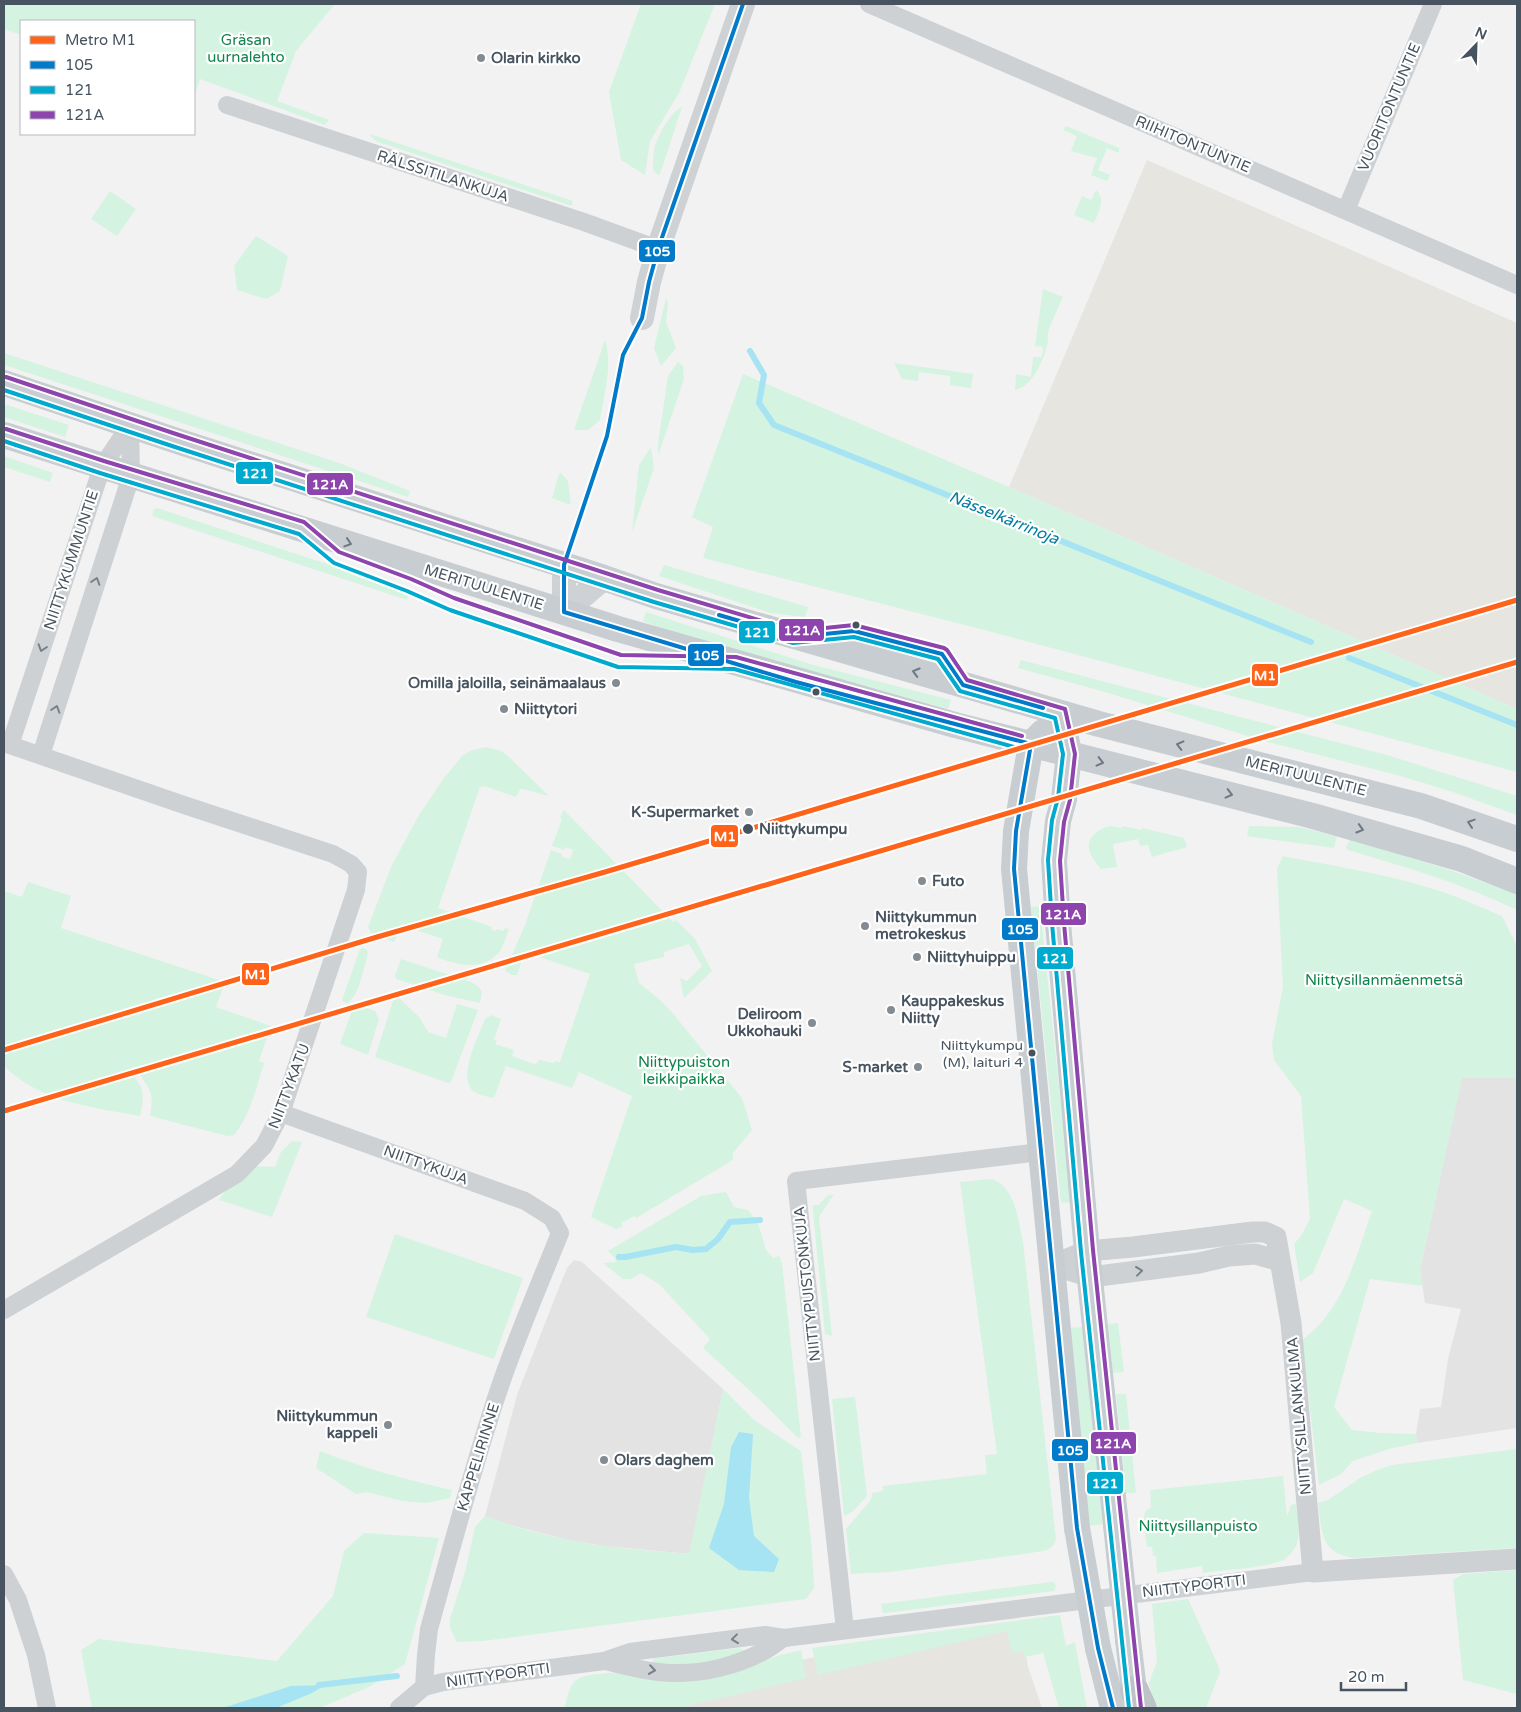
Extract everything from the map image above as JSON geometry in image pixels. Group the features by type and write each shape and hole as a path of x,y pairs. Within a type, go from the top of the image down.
{"main road":[{"path":"642,318 658,249 743,4"},
{"name":"MERITUULENTIE","path":"4,383 674,602 1060,713 1421,806 1517,839"},
{"name":"MERITUULENTIE","path":"4,435 618,629 853,697 1313,816 1462,859 1517,880"},
{"path":"564,565 564,612"},
{"path":"564,612 604,578"},
{"path":"1060,713 1031,744 1016,831 1014,869 1077,1528 1098,1648 1113,1708"},
{"path":"1060,713 1069,754 1064,799 1058,821 1054,861 1058,923 1088,1251 1128,1640 1137,1702"}],"street":[{"name":"RIIHITONTUNTIE","path":"869,4 1517,285"},
{"name":"VUORITONTUNTIE","path":"1346,210 1433,4"},
{"name":"RÄLSSITILANKUJA","path":"227,105 584,222 658,249"},
{"name":"NIITTYKUMMUNTIE","path":"130,425 102,467 7,744 136,788"},
{"name":"NIITTYKUMMUNTIE","path":"40,756 130,476 130,425"},
{"name":"NIITTYKATU","path":"4,1310 237,1174 264,1146 281,1112 356,890 358,872 351,864 333,854 136,788"},
{"name":"NIITTYKUJA","path":"281,1112 524,1201 552,1218 560,1233"},
{"name":"NIITTYPUISTONKUJA","path":"845,1630 796,1181 1040,1152"},
{"name":"NIITTYSILLANKULMA","path":"1052,1265 1088,1251 1254,1232 1265,1232 1276,1237 1291,1324 1313,1572"},
{"name":"KAPPELIRINNE","path":"424,1687 429,1629 480,1448 498,1391 560,1233"},
{"path":"1052,1265 1091,1277 1199,1263 1229,1256 1256,1254 1280,1261"},
{"name":"NIITTYPORTTI","path":"404,1706 424,1687 456,1680 604,1661 630,1652 659,1648 765,1635 784,1638 1313,1572 1517,1559"},
{"path":"4,1574 21,1609 36,1655 48,1708"},
{"name":"NIITTYPORTTI","path":"604,1661 634,1668 674,1673 706,1671 765,1651 784,1638"}],"shaded area":[{"path":"1147,160 1517,323 1517,709 1009,487"},
{"path":"1462,1077 1517,1078 1517,1428 1417,1443 1416,1434 1420,1409 1441,1407 1448,1359 1461,1309 1425,1303 1420,1270"},
{"name":"Olars daghem","path":"574,1260 582,1262 723,1389 690,1554 604,1546 568,1540 507,1524 485,1516 517,1395 567,1268"},
{"path":"1021,1624 1028,1667 1042,1708 614,1708 748,1672 815,1657"}],"green space":[{"name":"Gräsan uurnalehto","path":"4,4 335,4 296,51 277,101 329,120 325,125 200,79 195,94 195,20 20,20 20,35 4,29"},
{"path":"641,4 715,4 679,93 650,141 645,175 621,160 609,92"},
{"path":"682,107 660,174 658,175 653,170 655,145 669,119"},
{"path":"1066,126 1119,148 1119,153 1107,148 1098,170 1110,175 1107,181 1091,175 1097,158 1071,151 1077,136 1063,130"},
{"path":"370,134 573,201 572,206 378,142"},
{"path":"1096,190 1101,198 1101,202 1094,223 1074,215 1082,196 1091,200"},
{"path":"110,191 136,209 117,236 91,219"},
{"path":"256,236 288,256 280,291 266,299 237,290 234,266"},
{"path":"1043,289 1063,297 1049,329 1048,343 1040,365 1027,384 1015,390 1016,374 1031,377 1033,357 1042,357 1043,347 1035,346"},
{"path":"666,298 668,303 666,322 676,348 661,366 654,348"},
{"path":"605,340 608,370 600,420 588,430 574,430"},
{"path":"4,353 339,463 410,491 408,497 4,365"},
{"path":"678,362 683,366 684,379 658,456 668,376"},
{"path":"894,363 973,374 971,388 950,385 950,376 919,372 918,381 902,379"},
{"path":"743,374 1009,487 1517,709 1517,772 984,630 703,558 713,527 692,517"},
{"path":"4,404 69,425 65,437 4,417"},
{"path":"651,447 654,468 632,532 639,465"},
{"path":"4,456 53,473 50,482 4,467"},
{"path":"561,473 568,481 571,505 552,498 559,474"},
{"path":"157,508 379,581 409,594 407,600 152,516 154,509"},
{"path":"664,565 808,607 805,617 770,613 659,576"},
{"path":"646,612 810,664 951,700 948,709 671,632 643,621"},
{"path":"1021,660 1387,755 1517,796 1517,815 1450,791 1397,775 1264,741 1105,692 1018,668"},
{"path":"486,747 501,751 507,755 549,796 520,789 516,797 484,786 480,787 438,908 492,927 491,929 495,931 497,929 504,931 505,928 509,929 500,951 487,962 470,965 453,963 437,957 443,939 401,925 394,942 372,935 368,927 391,867 419,815 444,778 462,756 470,751"},
{"name":"Niittypuiston leikkipaikka","path":"564,810 673,922 676,920 695,939 712,971 684,998 680,978 687,981 702,966 689,944 664,952 664,957 634,964 639,983 670,1010 742,1098 752,1130 733,1153 733,1160 636,1218 635,1216 621,1223 623,1226 616,1229 591,1217 632,1096 579,1072 572,1088 506,1066 494,1098 492,1098 473,1091 467,1076 474,1045 485,1019 491,1015 501,1019 494,1039 497,1041 495,1044 514,1050 512,1056 536,1064 539,1060 554,1063 555,1061 560,1062 590,974 525,952 517,975 512,975 505,971 525,925 551,850 562,854 562,857 570,859 573,850 565,847 564,850 552,846 562,819 560,817"},
{"path":"1110,826 1122,828 1123,826 1141,830 1142,828 1184,838 1187,847 1152,857 1148,845 1140,846 1138,839 1113,844 1117,867 1101,869 1090,853 1089,844 1095,833"},
{"path":"1249,826 1299,827 1337,836 1334,848 1247,836"},
{"path":"1350,839 1447,869 1517,894 1517,910 1455,884 1348,850 1346,848"},
{"name":"Niittysillanmäenmetsä","path":"1283,856 1394,878 1457,897 1502,916 1517,946 1517,1078 1462,1078 1420,1270 1423,1286 1370,1279 1334,1407 1352,1430 1416,1434 1417,1443 1389,1449 1353,1461 1341,1474 1319,1485 1302,1340 1328,1314 1338,1298 1354,1264 1372,1211 1344,1199 1313,1273 1300,1282 1294,1244 1301,1236 1310,1219 1301,1096 1274,1060 1272,1044 1283,987 1277,869"},
{"path":"28,882 71,896 61,928 225,982 216,1007 271,1026 259,1061 264,1063 252,1100 245,1118 234,1135 227,1136 150,1116 151,1097 149,1089 139,1073 140,1069 133,1067 131,1070 140,1085 142,1093 143,1100 140,1116 85,1106 50,1095 18,1078 4,1066 4,891 22,897"},
{"path":"1040,906 1071,1202 1061,1203 1031,907"},
{"path":"363,948 368,953 363,973 355,995 347,1004 342,1000 360,949"},
{"path":"401,959 471,982 478,986 482,992 480,1003 445,995 396,979 395,976"},
{"path":"394,998 400,999 420,1018 428,1032 446,1038 457,1004 478,1010 451,1082 448,1083 375,1057"},
{"path":"355,1004 375,1011 379,1019 368,1055 340,1044"},
{"path":"292,1141 302,1142 272,1217 219,1200 226,1190 253,1166 275,1167 281,1152"},
{"path":"991,1179 999,1183 1011,1196 1023,1242 1056,1539 1049,1549 1039,1552 890,1572 851,1574 846,1529 870,1501 872,1493 883,1491 883,1486 987,1474 985,1455 997,1454 960,1182"},
{"path":"726,1192 734,1207 748,1210 758,1223 766,1250 773,1258 779,1256 782,1263 801,1437 798,1438 703,1348 710,1339 659,1284 641,1273 631,1279 623,1279 603,1263 616,1262 615,1258 608,1251 701,1196"},
{"path":"834,1194 819,1217 832,1336 825,1334 813,1205 819,1205 827,1196"},
{"path":"395,1234 523,1278 494,1359 366,1317"},
{"path":"1118,1323 1124,1372 1113,1373 1108,1324"},
{"path":"1083,1327 1103,1524 1088,1526 1066,1328"},
{"path":"723,1389 754,1420 801,1451 812,1550 814,1588 806,1599 483,1641 457,1642 450,1628 450,1619 465,1572 475,1527 485,1516 514,1526 574,1541 689,1554"},
{"path":"1116,1394 1126,1394 1136,1493 1126,1493"},
{"path":"855,1397 867,1496 852,1512 844,1516 832,1399"},
{"path":"1517,1449 1517,1548 1354,1558 1335,1551 1325,1540 1318,1503 1328,1500 1360,1478 1392,1465"},
{"path":"320,1451 385,1473 452,1490 450,1498 427,1503 402,1501 367,1492 356,1494 316,1468"},
{"name":"Niittysillanpuisto","path":"1283,1476 1287,1516 1291,1505 1296,1504 1299,1529 1296,1545 1292,1553 1285,1559 1267,1565 1233,1570 1203,1573 1202,1566 1157,1573 1156,1556 1153,1556 1152,1547 1147,1547 1144,1525 1145,1512 1151,1508 1150,1490"},
{"path":"364,1533 439,1538 405,1664 371,1686 320,1708 92,1708 81,1650 99,1639 277,1661 333,1596 344,1551"},
{"path":"1517,1570 1517,1694 1463,1680 1453,1580 1463,1574"},
{"path":"1054,1582 1056,1586 1054,1591 886,1613 883,1613 881,1604"},
{"path":"1188,1599 1220,1672 1206,1708 1155,1708 1149,1683 1157,1661 1152,1604"},
{"path":"1060,1615 1066,1646 1075,1642 1087,1708 1059,1708 1043,1653 1025,1657 1022,1651 1012,1653 1007,1631 818,1675 812,1648"},
{"path":"739,1648 744,1650 743,1653 698,1663 673,1665 653,1662 653,1659 658,1658"},
{"path":"801,1650 806,1678 679,1708 564,1708 572,1684 586,1676 608,1673 752,1666 777,1656"}],"water":[{"path":"739,1432 753,1434 749,1498 754,1536 779,1559 774,1572 739,1570 709,1548 724,1504 731,1447"},
{"path":"325,1685 312,1693 276,1708 223,1708 291,1686"}],"waterway":[{"name":"Nässelkärrinoja","path":"750,351 764,375 759,403 774,425 1311,642"},
{"name":"Nässelkärrinoja","path":"1349,658 1517,725"},
{"path":"619,1257 676,1247 693,1250 706,1249 718,1239 730,1222 760,1220"},
{"path":"319,1685 397,1676"}],"metro line":[{"name":"M1","path":"4,1050 377,937 605,872 1517,600"},
{"name":"M1","path":"4,1111 1517,662"}],"transit line":[{"name":"105","path":"743,4 658,249 642,318 623,355 607,436 564,565 564,612 796,682 1031,744 1016,831 1014,869 1077,1528 1098,1648 1113,1708"},
{"name":"121A","path":"6,377 658,590 796,631 854,625 944,648 967,680 1065,709 1075,754 1060,861 1064,923 1093,1250 1141,1708"},
{"name":"121","path":"4,390 654,602 793,643 854,637 938,659 960,691 1055,718 1063,754 1058,798 1052,820 1048,860 1052,923 1081,1252 1129,1708"},
{"name":"121A","path":"6,429 304,522 339,552 411,579 454,598 621,655 736,657 1022,736"},
{"name":"121","path":"4,441 100,473 299,534 334,563 450,610 618,667 734,669 1018,748"},
{"name":"105","path":"719,615 795,637 854,631 942,654 963,685 1043,708"}],"place":[{"name":"Olarin kirkko","path":"481,58"},
{"name":"Omilla jaloilla, seinämaalaus","path":"616,683"},
{"name":"Niittytori","path":"504,709"},
{"name":"K-Supermarket","path":"749,812"},
{"name":"Niittykumpu","path":"748,829"},
{"name":"Futo","path":"922,881"},
{"name":"Niittykummun metrokeskus","path":"865,926"},
{"name":"Niittyhuippu","path":"917,957"},
{"name":"Kauppakeskus Niitty","path":"891,1010"},
{"name":"Deliroom Ukkohauki","path":"812,1023"},
{"name":"Niittykumpu (M), laituri 4","path":"1032,1053"},
{"name":"S-market","path":"918,1067"},
{"name":"Niittykummun kappeli","path":"388,1425"},
{"name":"Olars daghem","path":"604,1460"}]}
